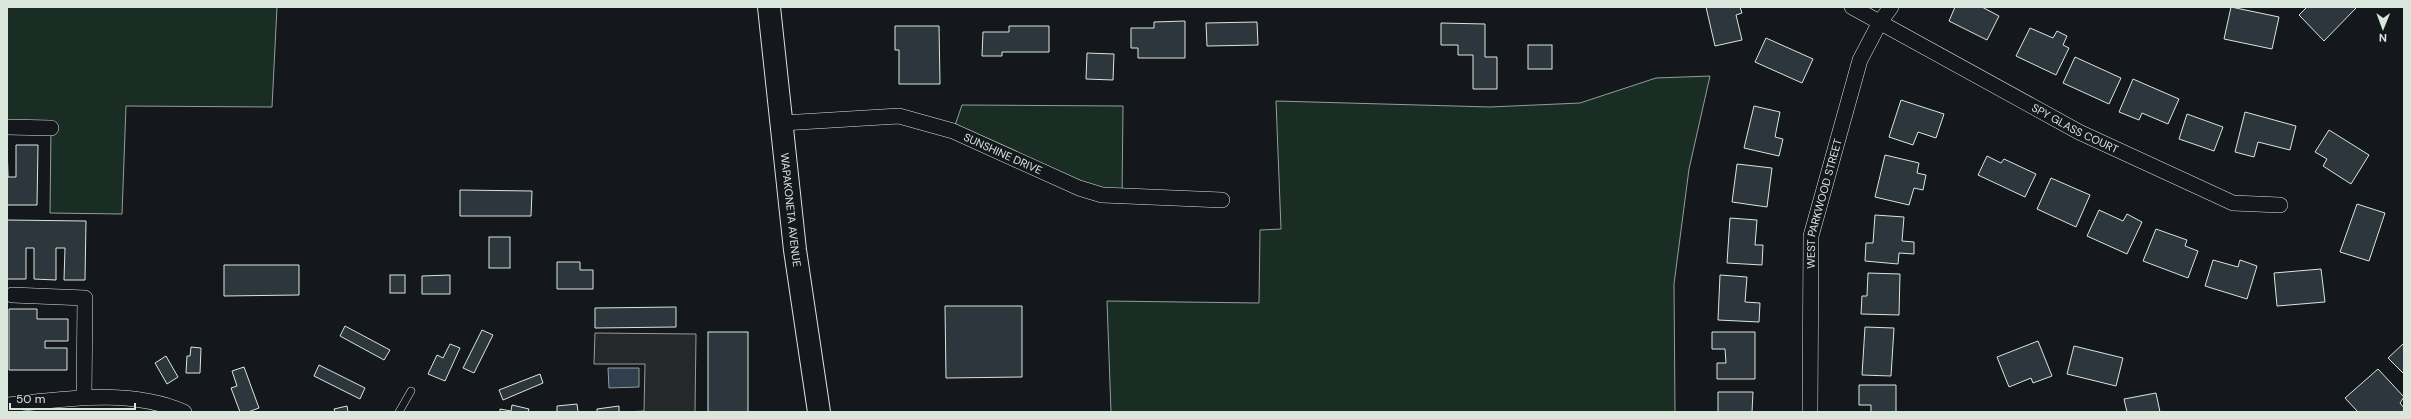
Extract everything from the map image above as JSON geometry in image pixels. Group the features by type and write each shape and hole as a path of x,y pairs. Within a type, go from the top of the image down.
{"main road":[{"name":"WAPAKONETA AVENUE","path":"769,7 795,250 819,412"}],"street":[{"name":"SPY GLASS COURT","path":"1852,7 2079,132 2233,203 2280,205"},
{"name":"WEST PARKWOOD STREET","path":"1810,412 1811,236 1860,60 1880,22 1891,7"},
{"name":"SUNSHINE DRIVE","path":"782,123 899,116 953,131 1079,188 1102,195 1222,200"},
{"path":"7,126 51,128"},
{"path":"12,295 85,298 84,397"},
{"path":"7,405 84,397 134,399 184,412"}],"lane":[{"path":"399,412 412,391"}],"green space":[{"path":"7,7 277,7 272,107 126,106 122,214 50,213 51,128 7,127"},
{"path":"1710,76 1689,169 1674,284 1675,412 1111,412 1107,301 1259,303 1260,230 1281,229 1276,101 1490,107 1580,103 1656,78"},
{"path":"962,105 1123,106 1122,197 953,131"}],"shaded area":[{"path":"595,333 696,334 695,412 625,412 644,411 645,364 594,364"}],"water":[{"path":"608,368 639,368 639,387 609,388"}],"building":[{"path":"1706,7 1740,7 1742,13 1736,15 1742,40 1715,46"},
{"path":"1955,7 1982,7 1999,16 1987,40 1949,21"},
{"path":"2231,7 2279,17 2272,49 2224,39"},
{"path":"2307,7 2356,8 2324,41 2299,15"},
{"path":"1185,21 1185,58 1138,58 1138,48 1131,48 1131,28 1154,28 1154,22"},
{"path":"1257,22 1258,45 1207,46 1206,23"},
{"path":"1441,23 1485,24 1485,57 1497,57 1497,89 1473,89 1473,55 1458,55 1458,45 1441,45"},
{"path":"895,26 939,26 940,84 899,84 899,50 895,50"},
{"path":"1009,26 1049,26 1049,52 1002,52 1002,56 982,56 983,32 1009,32"},
{"path":"2030,28 2053,38 2057,31 2067,36 2063,45 2069,48 2056,75 2016,56"},
{"path":"1766,38 1813,59 1802,83 1755,62"},
{"path":"1528,45 1552,45 1552,69 1528,69"},
{"path":"1087,53 1114,54 1113,80 1086,79"},
{"path":"2075,57 2121,78 2109,104 2063,83"},
{"path":"2133,79 2179,99 2168,124 2142,113 2139,120 2119,112"},
{"path":"1901,100 1944,114 1936,138 1918,132 1913,145 1889,137"},
{"path":"1754,106 1780,112 1775,137 1783,139 1779,156 1744,148"},
{"path":"2245,112 2296,126 2290,150 2258,142 2254,157 2235,152"},
{"path":"2187,114 2223,127 2214,151 2179,139"},
{"path":"2329,130 2369,155 2351,184 2323,166 2327,159 2315,152"},
{"path":"7,145 8,177 16,177 16,145 38,145 37,205 7,205"},
{"path":"1885,155 1919,163 1917,173 1926,175 1923,190 1914,188 1909,205 1875,197"},
{"path":"1987,156 2001,163 2004,159 2036,174 2025,197 1978,175"},
{"path":"1737,164 1772,168 1767,207 1732,202"},
{"path":"2051,178 2090,195 2076,227 2037,209"},
{"path":"460,190 532,191 531,216 460,216"},
{"path":"2357,204 2385,213 2369,261 2340,252"},
{"path":"2099,210 2123,221 2127,214 2142,222 2127,254 2087,236"},
{"path":"1875,215 1904,217 1902,241 1914,242 1914,254 1899,253 1898,264 1865,261 1866,243 1873,243"},
{"path":"1730,218 1757,220 1755,245 1763,245 1762,265 1727,263"},
{"path":"7,220 86,221 85,280 64,280 65,248 56,248 56,280 34,279 34,248 26,248 26,279 7,279"},
{"path":"2156,229 2187,240 2185,246 2198,251 2188,278 2143,261"},
{"path":"489,237 510,237 510,268 489,268"},
{"path":"2213,260 2238,267 2240,260 2257,266 2247,299 2205,286"},
{"path":"557,262 580,262 580,270 593,270 593,289 557,289"},
{"path":"224,265 299,265 299,295 224,296"},
{"path":"2321,269 2325,302 2277,306 2274,273"},
{"path":"1868,273 1900,274 1899,315 1861,314 1862,296 1867,296"},
{"path":"390,275 405,275 405,293 390,293"},
{"path":"450,275 450,294 422,294 422,276"},
{"path":"1720,275 1747,277 1745,302 1760,303 1759,322 1718,320"},
{"path":"945,306 1022,306 1022,377 946,378"},
{"path":"676,307 676,327 595,328 595,308"},
{"path":"9,309 37,309 37,319 68,319 68,341 45,341 45,348 67,348 67,370 9,370"},
{"path":"345,326 390,350 384,360 340,336"},
{"path":"1865,327 1894,328 1891,376 1862,375"},
{"path":"482,330 493,335 474,373 463,368"},
{"path":"708,332 748,332 748,412 708,412"},
{"path":"1712,332 1755,332 1755,379 1717,379 1717,363 1726,363 1725,349 1712,349"},
{"path":"2038,341 2052,376 2033,383 2031,378 2009,387 1997,357"},
{"path":"2404,343 2404,374 2388,358"},
{"path":"450,344 460,348 445,381 428,374 437,355 443,358"},
{"path":"2074,346 2123,358 2116,386 2067,374"},
{"path":"191,347 201,348 200,373 186,373 187,356 190,356"},
{"path":"166,356 178,377 167,384 155,363"},
{"path":"319,365 365,388 360,399 314,376"},
{"path":"244,367 259,408 248,412 240,412 231,388 237,386 232,371"},
{"path":"2378,369 2404,397 2400,403 2404,408 2403,412 2358,412 2345,398"},
{"path":"540,374 543,383 503,400 499,390"},
{"path":"1859,385 1896,385 1896,412 1871,412 1871,405 1859,405"},
{"path":"1718,392 1753,392 1752,412 1718,412"},
{"path":"2156,393 2160,412 2127,412 2124,399"},
{"path":"577,404 578,412 557,412 557,406"},
{"path":"512,405 529,409 528,412 500,412 500,409 511,411"},
{"path":"347,406 348,412 335,412 334,409"},
{"path":"619,406 619,412 597,412 597,409"}]}
